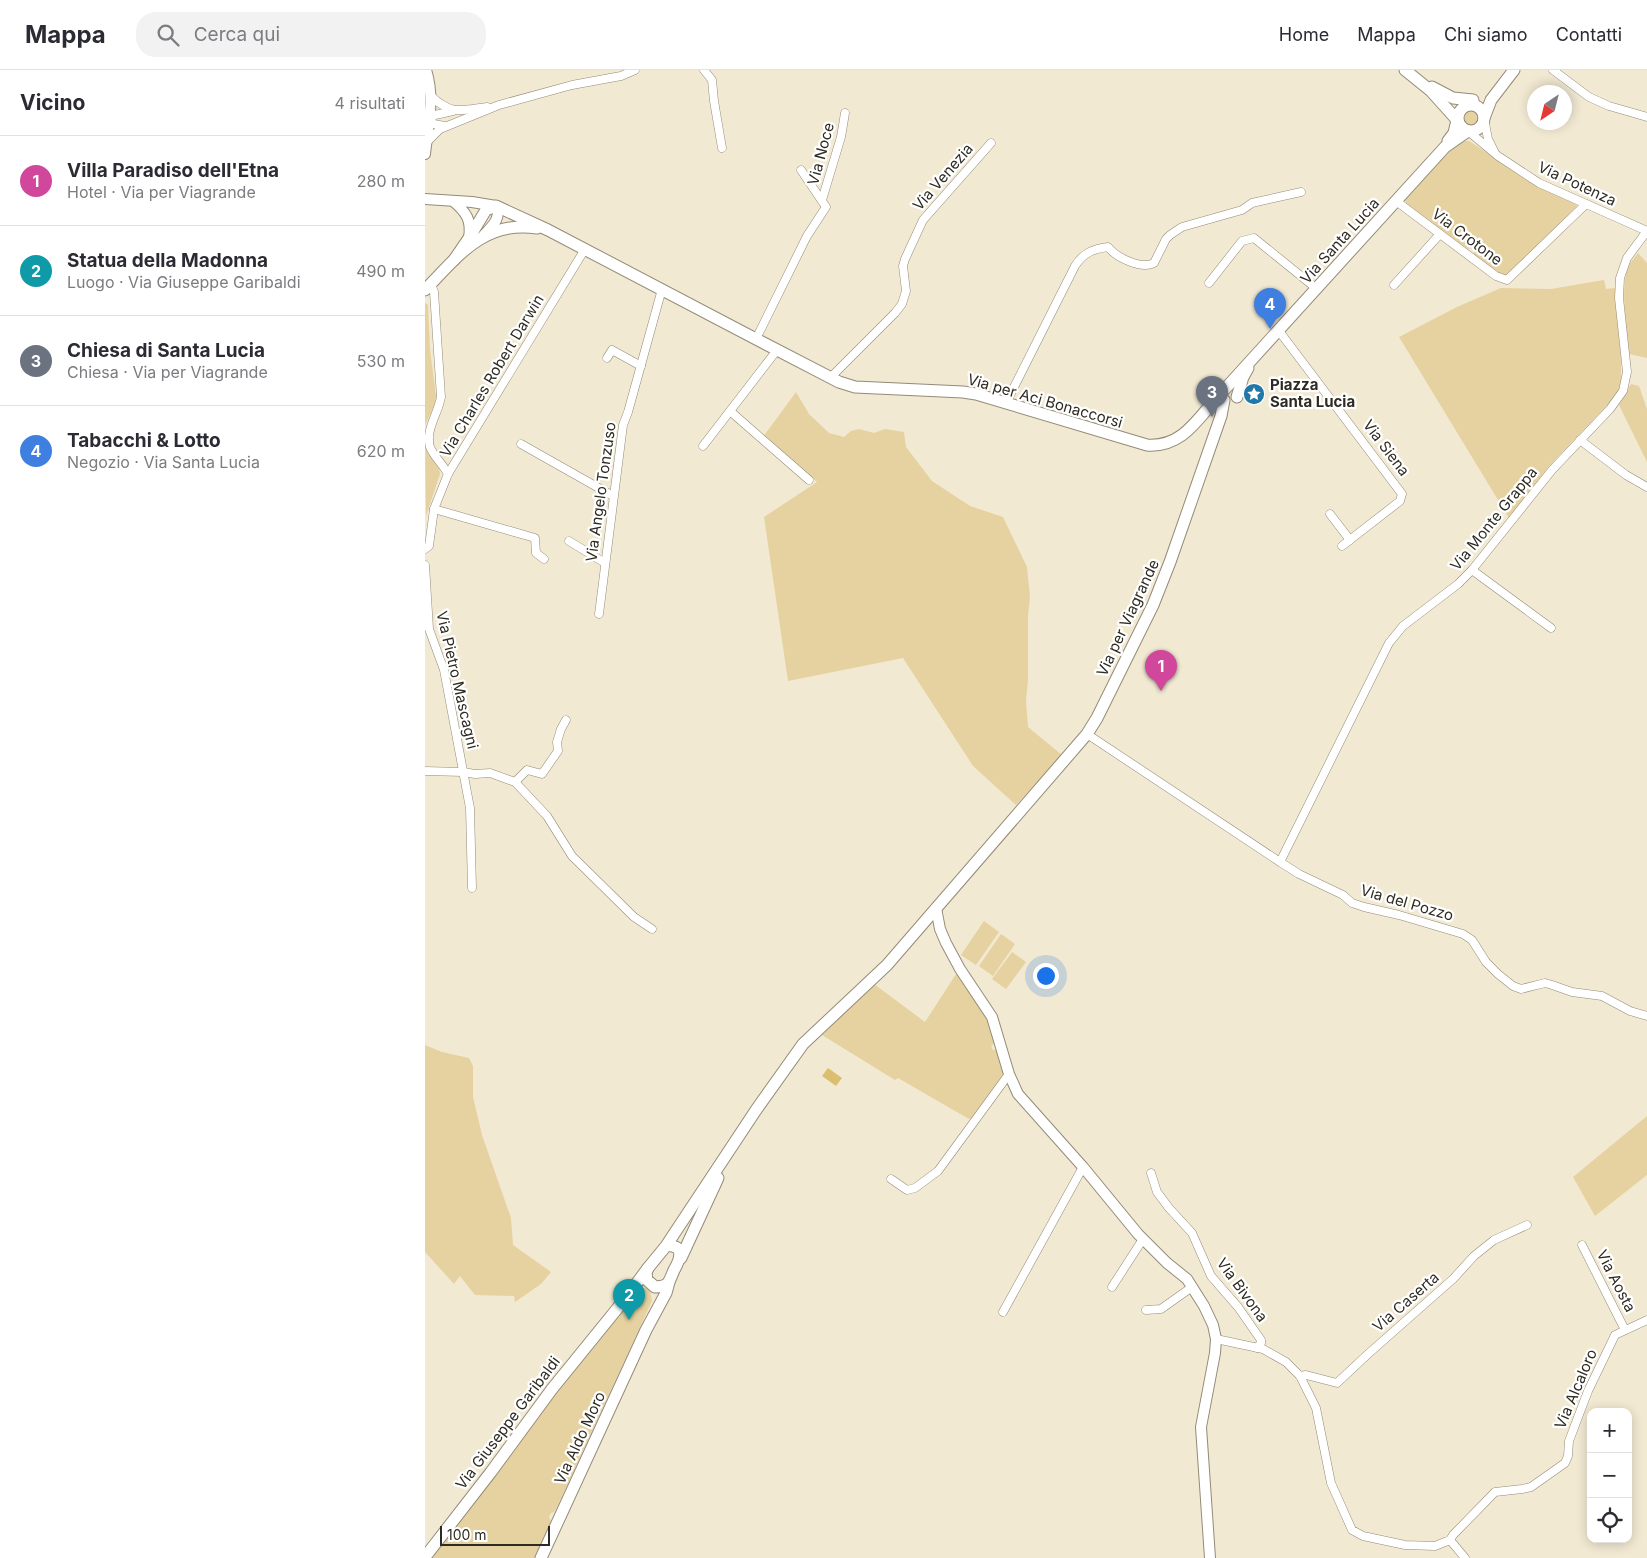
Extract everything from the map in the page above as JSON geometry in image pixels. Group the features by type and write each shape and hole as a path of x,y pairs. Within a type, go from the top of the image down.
{"main road":[{"path":"1405,70 1441,102 1461,127 1467,130"},
{"path":"1445,147 1467,130 1479,128 1491,100 1514,70"},
{"path":"1415,78 1443,93 1470,102 1481,110 1484,118"},
{"path":"1445,147 1454,133 1459,111 1465,105 1489,95 1500,86"},
{"name":"Via Santa Lucia","path":"1227,396 1257,354 1445,147"},
{"path":"454,260 486,210 496,206"},
{"name":"Via per Aci Bonaccorsi","path":"496,206 585,248 755,339 831,377 861,388 976,394 1147,445 1158,446 1173,442 1181,437 1208,407 1227,396"},
{"path":"428,287 454,260 483,236 510,227 526,226 548,230"},
{"name":"Via per Viagrande","path":"936,908 1087,734 1097,718 1153,605 1170,562 1227,396"},
{"path":"617,1309 666,1246 803,1044 887,965 936,908"},
{"path":"646,1330 666,1293 669,1282 716,1182 812,1035"},
{"path":"666,1246 675,1247 681,1258"},
{"path":"646,1330 656,1301 656,1294 646,1275 648,1268"},
{"path":"617,1309 640,1287 651,1285 661,1287 669,1282"},
{"name":"Via Giuseppe Garibaldi","path":"425,1557 552,1389 617,1309"},
{"name":"Via Aldo Moro","path":"541,1558 646,1330"}],"street":[{"path":"425,154 431,96 426,70"},
{"path":"426,143 435,132 444,126 499,105 572,85 621,76 635,70"},
{"path":"704,70 712,80 722,148"},
{"path":"1553,70 1589,97 1609,106 1647,117"},
{"path":"431,96 445,107 455,111"},
{"path":"429,120 435,115 499,105"},
{"name":"Via Noce","path":"755,339 807,236 826,207 822,200 841,137 845,114"},
{"path":"1484,118 1488,139 1498,156"},
{"path":"429,120 434,124 444,126"},
{"name":"Via Potenza","path":"1467,130 1498,156 1539,183 1647,231"},
{"name":"Via Venezia","path":"831,377 901,304 906,291 903,266 923,220 991,143"},
{"path":"801,170 822,200"},
{"path":"1005,403 1075,266 1086,253 1108,247 1121,258 1145,266 1150,265 1170,235 1182,227 1242,210 1252,203 1301,192"},
{"path":"425,199 453,200 496,206 499,212 497,220 483,236"},
{"path":"453,200 464,210 469,219 471,228 469,238"},
{"name":"Via Crotone","path":"1396,201 1496,276 1507,280 1586,204"},
{"name":"Via Monte Grappa","path":"1280,862 1389,643 1403,626 1472,570 1546,477 1614,405 1623,391 1627,372 1619,298 1620,278 1627,258 1647,231"},
{"path":"1394,285 1440,234"},
{"path":"1209,282 1242,242 1254,238 1317,289"},
{"name":"Via Charles Robert Darwin","path":"425,549 429,546 434,509 448,474 585,248"},
{"path":"428,287 435,302 441,398 440,407 427,436 429,445 448,474"},
{"name":"Via Angelo Tonzuso","path":"599,614 623,425 662,289"},
{"name":"Via Siena","path":"1279,331 1402,494 1400,501 1342,546"},
{"path":"607,358 612,350 641,366"},
{"path":"703,446 777,350"},
{"path":"729,411 809,480"},
{"path":"1580,440 1625,475 1647,487"},
{"path":"521,444 613,496"},
{"path":"434,509 535,538 537,553 543,559"},
{"path":"1330,514 1350,540"},
{"path":"569,541 605,563"},
{"name":"Via Pietro Mascagni","path":"425,565 429,629 444,670 470,808 472,826 472,888"},
{"path":"1472,570 1551,628"},
{"path":"515,782 527,770 542,774 558,751 556,747 561,729 566,720"},
{"name":"Via del Pozzo","path":"1087,734 1299,874 1343,895 1358,905 1463,934 1472,940 1486,962 1513,986 1521,988 1545,983 1572,992 1603,996 1629,1011 1647,1016"},
{"path":"425,771 490,773 515,782 547,816 571,856 634,916 651,929"},
{"path":"936,908 940,929 960,969 991,1017 1009,1074 1018,1094 1143,1238 1167,1263 1187,1279 1210,1318 1216,1339 1201,1427 1210,1558"},
{"path":"891,1179 907,1190 915,1188 938,1171 1009,1074"},
{"path":"1003,1312 1083,1167"},
{"name":"Via Bivona","path":"1151,1173 1157,1192 1192,1233 1211,1276 1233,1300 1261,1340 1257,1348"},
{"name":"Via Caserta","path":"1301,1376 1306,1375 1337,1384 1368,1354 1453,1280 1474,1256 1493,1240 1527,1225"},
{"path":"1112,1287 1143,1238"},
{"name":"Via Aosta","path":"1582,1245 1625,1330"},
{"path":"1146,1310 1161,1309 1192,1287"},
{"name":"Via Alcaloro","path":"1450,1540 1495,1492 1523,1490 1531,1487 1565,1463 1568,1456 1569,1441 1588,1391 1615,1335 1647,1320"},
{"path":"1216,1339 1257,1348 1278,1356 1301,1376 1316,1408 1331,1483 1352,1530 1356,1533 1405,1545 1435,1546 1450,1540 1465,1558"}],"shaded area":[{"path":"1471,107 1478,110 1481,117 1478,124 1471,127 1464,124 1461,117 1464,110"},
{"path":"1469,141 1540,187 1577,205 1509,275 1501,275 1474,255 1474,250 1468,249 1407,205 1405,200 1455,143"},
{"path":"1638,253 1647,263 1647,358 1629,354 1625,320 1625,281 1631,262"},
{"path":"1604,280 1606,289 1615,288 1621,360 1621,381 1618,392 1549,466 1509,518 1399,337 1457,307 1501,288 1551,289"},
{"path":"425,303 428,305 430,350 436,396 435,404 425,425"},
{"path":"1631,384 1639,386 1647,409 1647,462 1619,405"},
{"path":"796,392 809,414 829,433 844,437 851,431 859,429 874,433 885,429 904,432 906,447 932,481 970,506 1003,517 1027,567 1030,597 1026,701 1028,727 1062,755 1016,805 973,766 903,658 788,681 764,517 817,482 763,437"},
{"path":"425,446 439,467 440,474 426,516"},
{"path":"984,921 999,932 976,965 961,955"},
{"path":"1001,934 1015,944 993,976 979,966"},
{"path":"1012,952 1026,962 1006,989 992,979"},
{"path":"958,971 989,1018 995,1043 991,1046 993,1050 997,1050 1005,1072 972,1118 969,1119 898,1078 895,1080 822,1035 874,984 925,1022"},
{"path":"425,1045 442,1052 469,1058 473,1066 473,1097 482,1135 511,1218 513,1245 551,1272 541,1284 515,1302 514,1296 475,1295 460,1276 454,1284 425,1252"},
{"path":"828,1068 842,1078 836,1086 822,1076"},
{"path":"1647,1116 1647,1175 1595,1216 1573,1177"},
{"path":"646,1288 650,1290 652,1301 556,1509 549,1517 551,1521 534,1558 432,1558 601,1334 641,1289"}],"place":[{"name":"Tabacchi & Lotto","path":"1270,329"},
{"name":"Piazza Santa Lucia","path":"1254,394"},
{"name":"Chiesa di Santa Lucia","path":"1212,417"},
{"name":"Villa Paradiso dell'Etna","path":"1161,691"},
{"name":"Statua della Madonna","path":"629,1320"}]}
